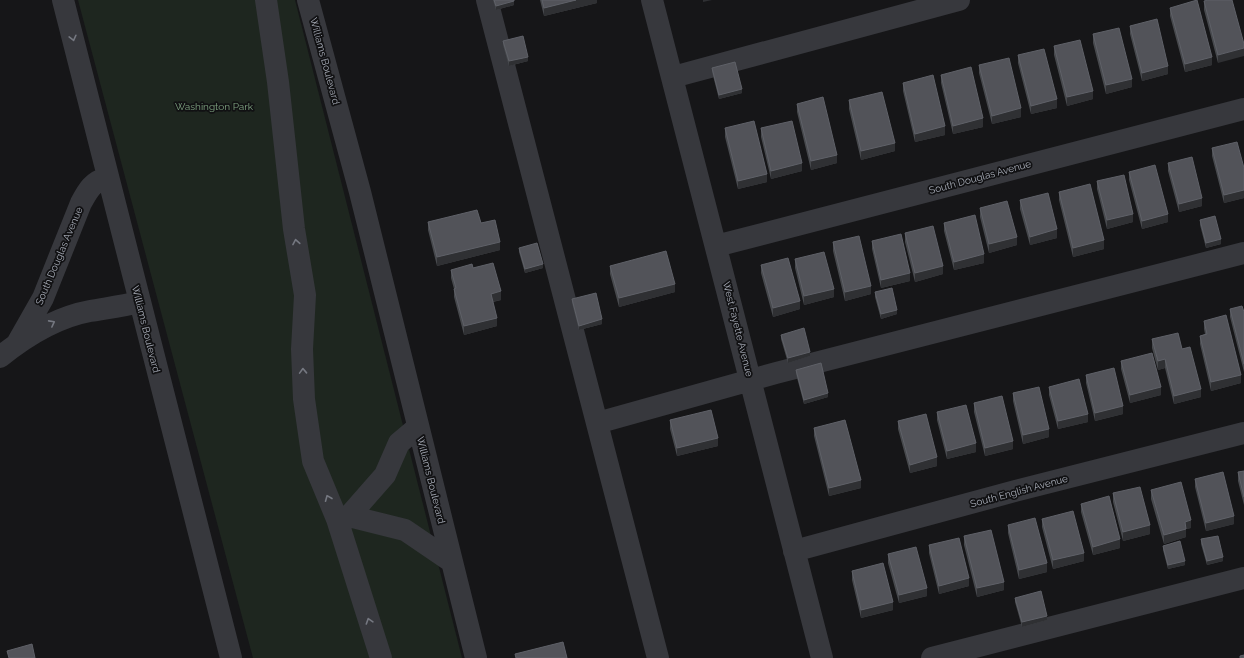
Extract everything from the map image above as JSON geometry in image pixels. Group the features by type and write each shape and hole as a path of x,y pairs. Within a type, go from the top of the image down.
{"street":[{"name":"Williams Boulevard","path":"63,0 107,178 231,658"},
{"path":"266,0 278,82 294,229 305,294 302,349 304,399 313,461 343,518 381,658"},
{"name":"Williams Boulevard","path":"308,0 360,192 476,658"},
{"path":"487,0 658,658"},
{"name":"West Fayette Avenue","path":"652,0 822,658"},
{"path":"673,77 959,0"},
{"name":"South Douglas Avenue","path":"716,246 1244,109"},
{"name":"South Douglas Avenue","path":"18,342 43,298 89,188 98,180 107,178"},
{"path":"597,423 751,380 1244,253"},
{"name":"South Douglas Avenue","path":"0,357 18,342 58,320 89,311 139,302"},
{"path":"343,518 385,475 399,442 418,426"},
{"name":"South English Avenue","path":"794,551 1015,491 1244,433"},
{"path":"343,518 405,530 452,562"},
{"path":"932,658 1244,578"}],"green space":[{"name":"Washington Park","path":"78,0 295,0 462,658 253,658"}],"building":[{"path":"494,0 514,0 514,1 496,6"},
{"path":"542,0 576,0 544,8"},
{"path":"1197,0 1212,57 1185,64 1170,8"},
{"path":"1232,0 1244,48 1218,55 1204,1"},
{"path":"1157,19 1168,66 1142,73 1130,26"},
{"path":"1119,28 1132,79 1106,85 1093,34"},
{"path":"523,36 528,57 509,61 503,41"},
{"path":"1080,40 1093,91 1067,97 1054,46"},
{"path":"1044,49 1057,99 1031,106 1018,55"},
{"path":"1009,58 1021,108 992,116 979,65"},
{"path":"735,62 742,89 719,95 712,68"},
{"path":"971,67 983,118 953,126 941,75"},
{"path":"933,75 945,126 915,134 903,83"},
{"path":"882,92 895,143 861,151 849,100"},
{"path":"823,97 837,155 811,161 797,104"},
{"path":"754,121 767,174 738,181 725,128"},
{"path":"792,121 802,163 771,171 761,128"},
{"path":"1237,142 1244,168 1244,190 1224,195 1212,148"},
{"path":"1192,157 1202,198 1179,204 1168,163"},
{"path":"1155,165 1168,214 1142,221 1129,172"},
{"path":"1124,175 1133,214 1107,220 1097,181"},
{"path":"1090,184 1104,240 1073,248 1059,192"},
{"path":"1048,193 1057,229 1030,237 1020,200"},
{"path":"1007,201 1017,237 989,244 980,208"},
{"path":"477,210 481,223 495,220 500,242 437,257 428,222"},
{"path":"975,215 984,254 954,262 944,223"},
{"path":"1215,216 1221,239 1206,243 1200,220"},
{"path":"933,226 943,266 915,273 905,233"},
{"path":"901,234 910,273 881,280 872,241"},
{"path":"859,236 871,286 845,292 833,242"},
{"path":"537,243 543,264 525,269 519,248"},
{"path":"666,251 675,284 619,298 610,266"},
{"path":"824,252 834,289 804,296 795,259"},
{"path":"788,258 800,301 773,308 761,265"},
{"path":"493,263 501,291 491,294 497,318 464,326 454,289 456,288 451,270 472,264 473,268"},
{"path":"892,288 897,310 881,314 875,292"},
{"path":"596,293 602,319 579,326 572,299"},
{"path":"1242,306 1244,312 1244,364 1230,309"},
{"path":"1226,315 1241,375 1211,382 1200,336 1207,334 1204,321"},
{"path":"804,328 810,352 788,358 781,335"},
{"path":"1178,333 1182,349 1190,347 1201,389 1174,396 1165,359 1158,361 1152,339"},
{"path":"1152,353 1161,387 1130,395 1121,361"},
{"path":"821,363 828,393 804,400 796,370"},
{"path":"1114,368 1123,406 1095,413 1086,375"},
{"path":"1079,379 1088,414 1058,421 1049,387"},
{"path":"1039,387 1049,429 1023,435 1013,393"},
{"path":"1002,396 1013,441 985,448 974,403"},
{"path":"966,405 976,443 947,451 937,412"},
{"path":"711,410 718,438 677,448 670,420"},
{"path":"926,414 937,457 910,465 898,421"},
{"path":"845,420 861,480 829,488 814,428"},
{"path":"1244,471 1244,497 1238,472"},
{"path":"1223,472 1234,516 1206,523 1195,479"},
{"path":"1181,482 1191,520 1185,522 1186,529 1164,535 1151,490"},
{"path":"1140,487 1150,525 1123,532 1113,493"},
{"path":"1109,496 1120,539 1093,547 1081,504"},
{"path":"1073,511 1084,553 1053,560 1042,519"},
{"path":"1035,518 1047,563 1019,570 1008,525"},
{"path":"991,530 1004,582 977,588 964,536"},
{"path":"1218,536 1223,557 1207,561 1201,539"},
{"path":"959,538 969,578 939,586 929,545"},
{"path":"1180,541 1185,561 1168,565 1163,546"},
{"path":"916,547 927,588 899,595 888,554"},
{"path":"883,563 893,602 861,610 852,571"},
{"path":"1041,591 1047,616 1022,622 1015,598"},
{"path":"563,642 567,658 516,658 515,654"},
{"path":"32,644 35,658 9,658 7,651"}]}
